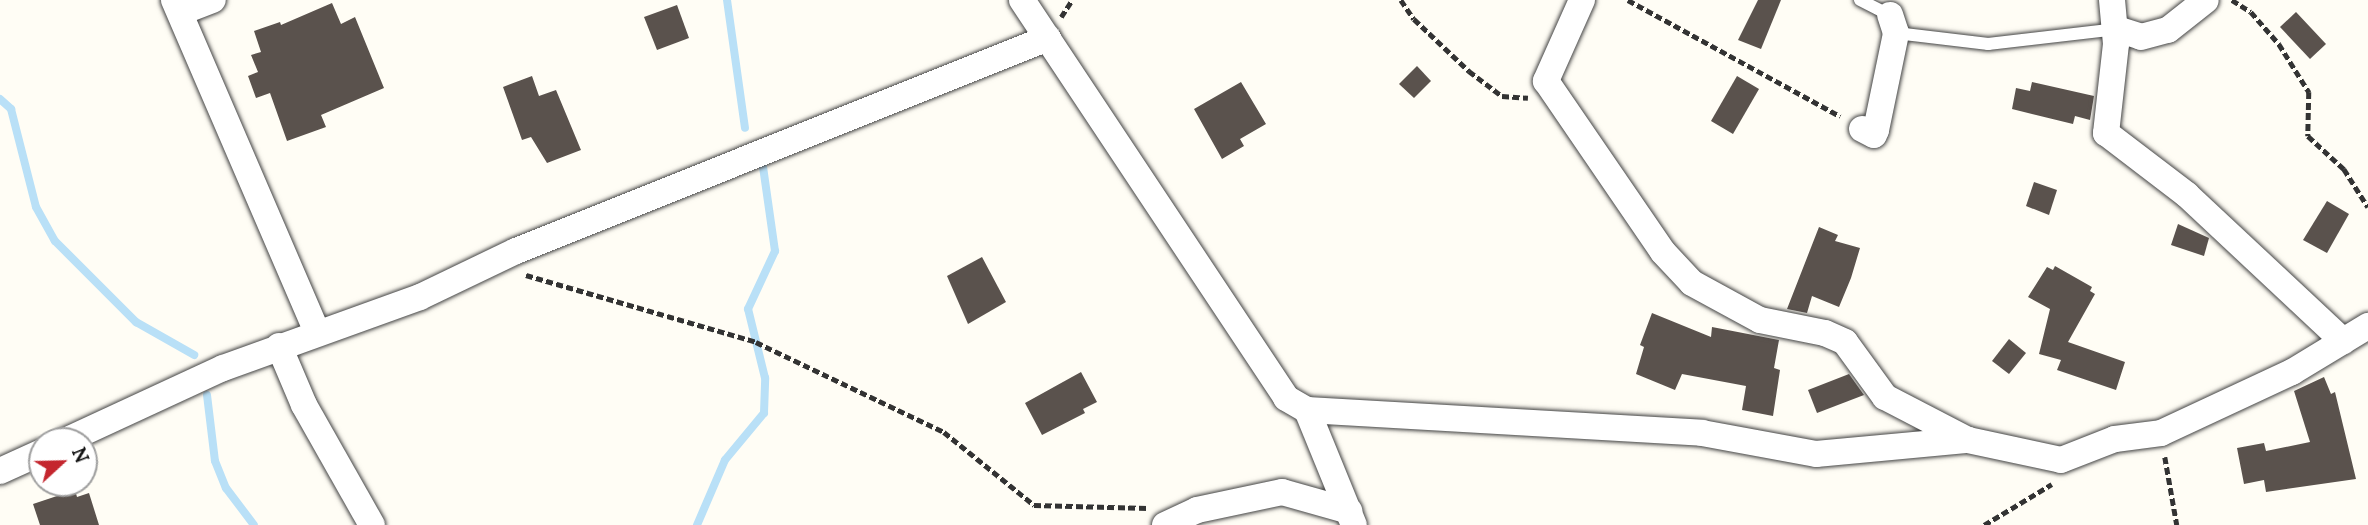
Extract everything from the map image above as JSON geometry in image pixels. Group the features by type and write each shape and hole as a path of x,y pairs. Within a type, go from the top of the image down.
{"street":[{"path":"213,0 177,6 198,61 317,332"},
{"path":"1022,0 1286,398 1307,410 1702,433 1816,454 1968,440"},
{"path":"1582,0 1546,81 1662,252 1692,283 1759,320 1825,333 1845,342 1885,397 1933,426 1968,440 2061,460 2115,439 2161,433 2292,372 2368,327"},
{"path":"2112,0 2117,29 2106,133 2187,195 2343,341"},
{"path":"2117,29 2141,37 2168,30 2206,0"},
{"path":"1863,129 1874,135 1876,130 1893,24"},
{"path":"97,427 279,346 420,297 489,264 1048,38"},
{"path":"279,346 304,405 372,525"},
{"path":"1307,410 1351,518"},
{"path":"0,471 28,458"},
{"path":"1161,517 1282,492 1351,518"}],"lane":[{"path":"1860,0 1893,24 1988,44 2117,29"}],"path":[{"path":"1401,0 1451,54 1502,96 1524,100 1546,81"},
{"path":"1628,0 1863,129"},
{"path":"2232,0 2251,12 2279,44 2309,92 2308,136 2344,169 2368,207"},
{"path":"489,264 755,342 944,432 1034,505 1161,517"},
{"path":"2161,433 2177,525"},
{"path":"1984,525 2055,482"}],"building":[{"path":"1758,0 1781,0 1761,49 1738,40"},
{"path":"332,3 341,24 355,17 384,88 321,115 326,127 287,141 270,93 256,98 248,76 258,72 251,55 261,52 254,31 280,22 281,25"},
{"path":"677,5 689,38 657,50 644,17"},
{"path":"2296,12 2326,44 2310,59 2280,27"},
{"path":"1417,66 1431,81 1414,98 1399,84"},
{"path":"532,76 539,96 556,90 581,150 547,163 531,137 522,140 503,87"},
{"path":"1737,76 1759,89 1733,134 1711,121"},
{"path":"1241,82 1266,124 1240,139 1244,146 1222,159 1194,109"},
{"path":"2032,82 2094,96 2090,120 2075,116 2073,124 2012,109 2016,88 2030,91"},
{"path":"2034,182 2057,190 2049,215 2026,206"},
{"path":"2327,201 2349,214 2327,253 2303,240"},
{"path":"2178,224 2209,238 2204,256 2171,245"},
{"path":"1819,227 1838,235 1835,241 1860,248 1851,278 1839,307 1812,296 1807,313 1787,309"},
{"path":"982,257 1006,302 968,324 947,276"},
{"path":"2055,266 2092,287 2090,291 2095,294 2068,342 2125,362 2116,390 2057,370 2061,360 2039,354 2050,309 2028,297 2047,267 2053,270"},
{"path":"1652,313 1711,337 1712,327 1779,340 1774,368 1780,370 1773,416 1742,410 1746,386 1682,374 1675,390 1636,374 1644,347 1640,345"},
{"path":"2009,339 2026,353 2009,374 1992,361"},
{"path":"1081,372 1097,402 1083,409 1085,413 1042,435 1025,403"},
{"path":"1849,374 1864,395 1817,413 1808,390"},
{"path":"2324,377 2331,394 2335,392 2356,479 2266,492 2264,480 2244,484 2237,448 2264,443 2266,451 2310,442 2294,391"},
{"path":"54,497 90,497 99,525 40,525 33,504"}],"waterway":[{"path":"727,0 745,128"},
{"path":"0,99 11,109 36,207 55,241 136,322 194,355"},
{"path":"697,525 725,460 764,413 765,378 748,309 775,251 763,167"},
{"path":"207,395 215,461 226,488 254,525"}]}
